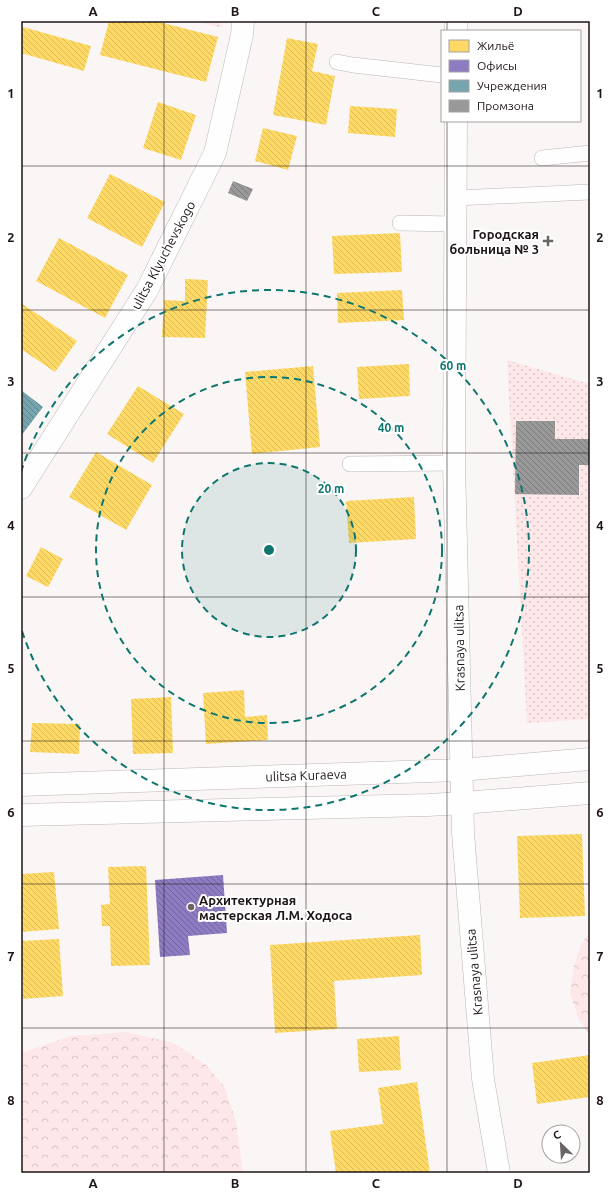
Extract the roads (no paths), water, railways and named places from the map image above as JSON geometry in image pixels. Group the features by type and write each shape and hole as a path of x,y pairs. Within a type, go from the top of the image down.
{"street":[{"name":"ulitsa Klyuchevskogo","path":"21,488 147,290 215,153 242,35 243,21"},
{"name":"Krasnaya ulitsa","path":"456,122 454,463 460,658 463,833 483,1079 499,1173"},
{"name":"ulitsa Kuraeva","path":"21,785 461,770 590,759"},
{"path":"21,815 463,804 590,793"}],"lane":[{"path":"337,62 441,75"},
{"path":"542,158 590,153"},
{"path":"455,198 590,192"},
{"path":"400,223 455,224"},
{"path":"350,464 454,463"}],"place":[{"name":"Городская больница № 3","path":"548,241"},
{"name":"Архитектурная мастерская Л.М. Ходоса","path":"191,907"}]}
